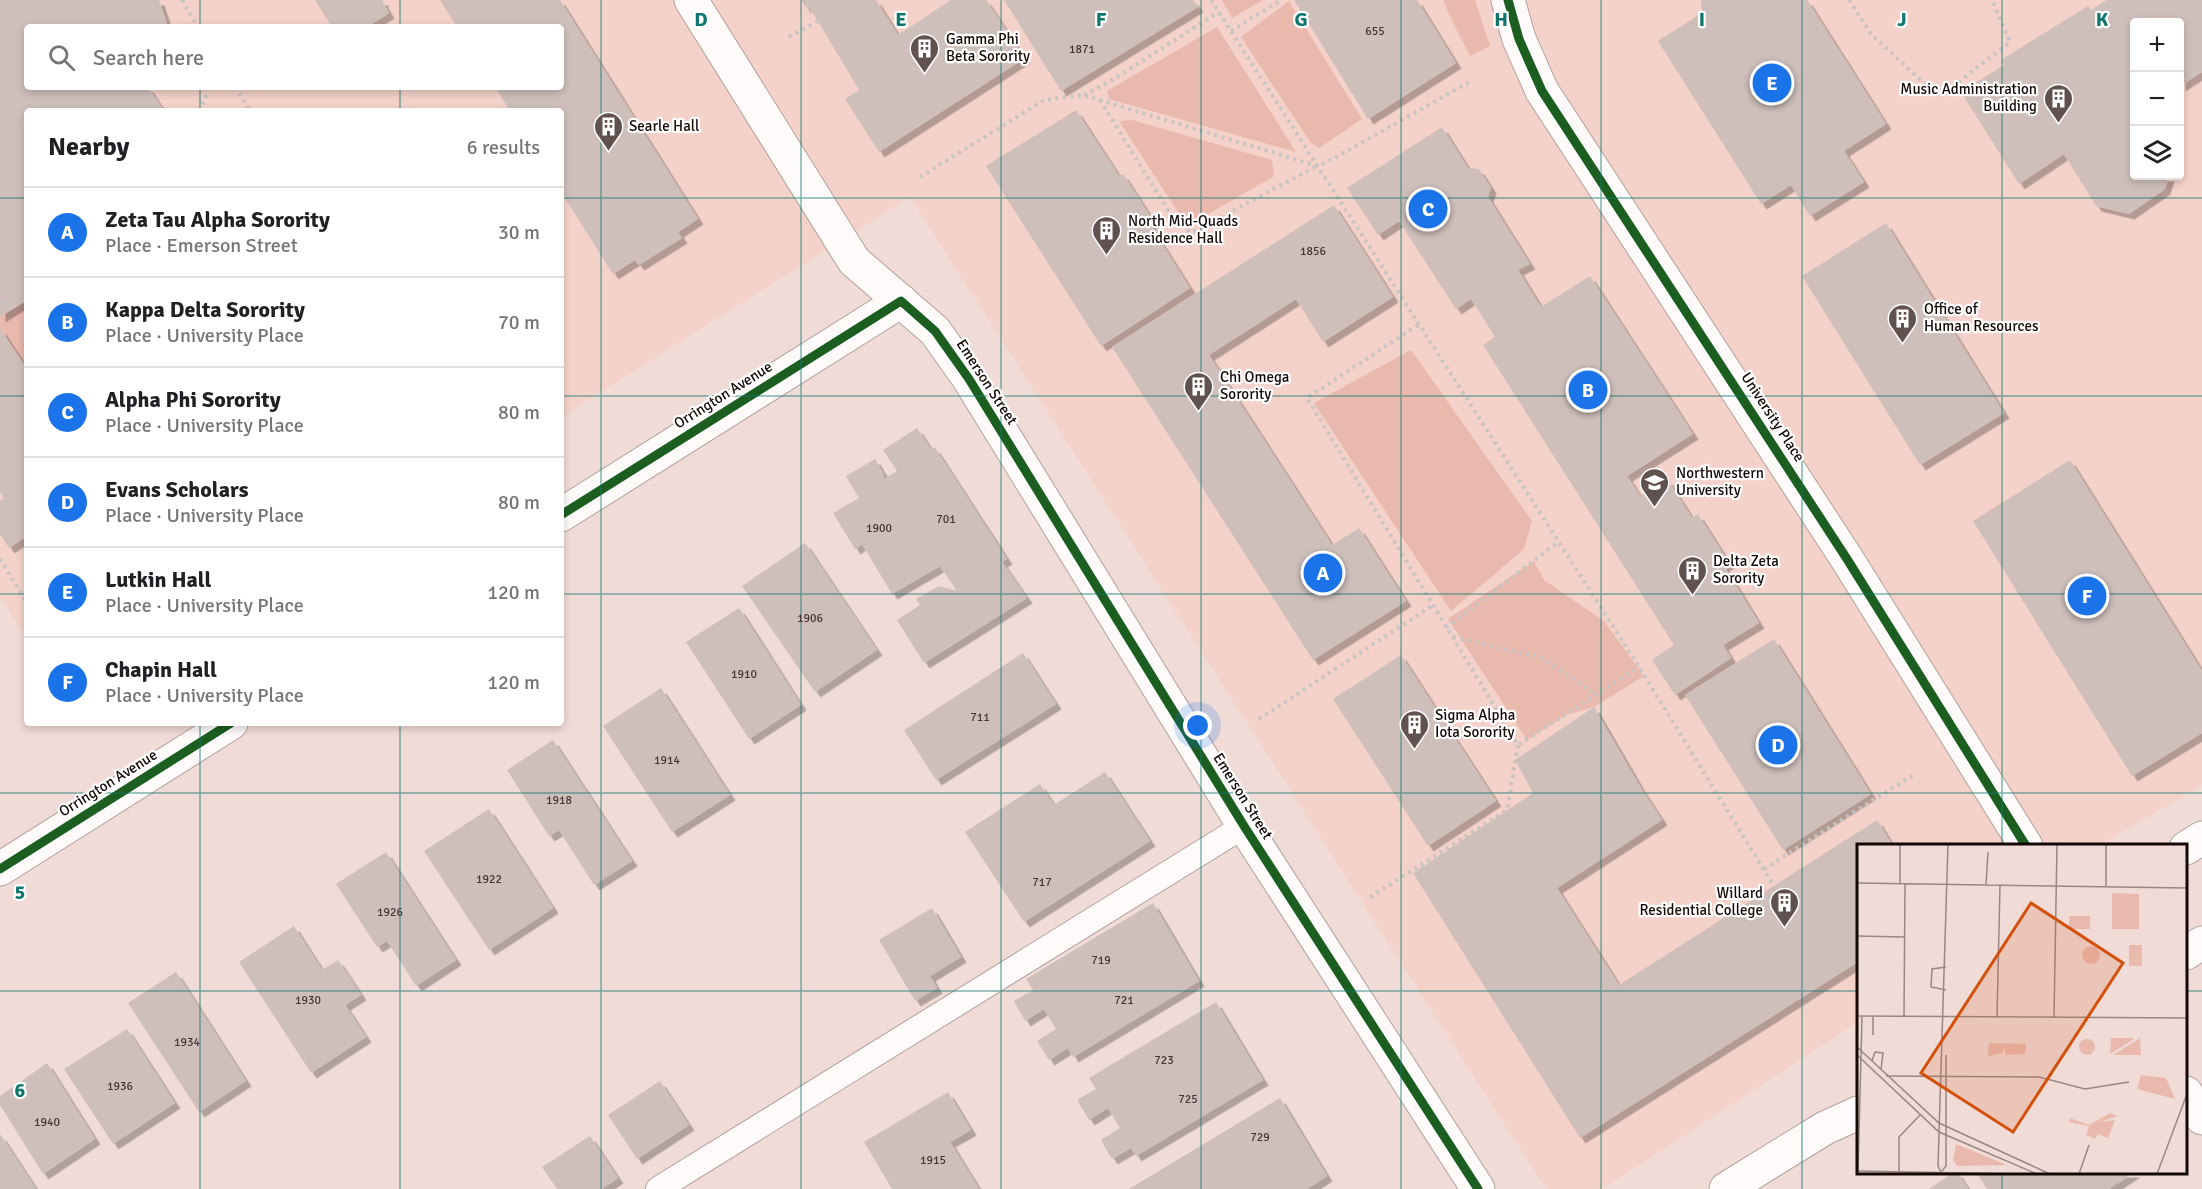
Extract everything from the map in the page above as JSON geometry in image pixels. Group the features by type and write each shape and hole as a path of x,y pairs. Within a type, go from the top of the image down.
{"street":[{"name":"Emerson Street","path":"691,0 854,261 935,331 969,379 1244,826 1478,1189"},
{"name":"University Place","path":"1508,0 1519,39 1542,91 1847,559 2025,844"},
{"name":"Orrington Avenue","path":"564,513 901,301"},
{"name":"Orrington Avenue","path":"0,869 226,726"},
{"path":"2187,847 2202,838"},
{"path":"2187,952 2202,943"},
{"path":"2187,1095 2202,1119"},
{"path":"1825,1128 1857,1100"},
{"path":"1726,1189 1825,1128 1857,1113"}],"lane":[{"path":"658,1189 1244,826"}],"path":[{"path":"182,0 195,24"},
{"path":"1211,0 1640,667 1774,886"},
{"path":"1231,32 1281,0"},
{"path":"1849,0 1871,34 1939,97 2010,42 1992,0"},
{"path":"920,177 1044,100 1083,95 1112,80 1219,12"},
{"path":"789,37 818,21"},
{"path":"1100,100 1174,220 1191,232 1338,156 1473,80"},
{"path":"201,108 207,95 206,90"},
{"path":"237,90 248,108"},
{"path":"1083,95 1318,166"},
{"path":"0,302 24,301"},
{"path":"1370,897 1507,810 1518,745 1306,398 1418,325"},
{"path":"1446,628 1558,542"},
{"path":"0,559 24,598"},
{"path":"1259,719 1433,606"},
{"path":"1452,636 1540,657 1597,694"},
{"path":"1518,745 1640,667"},
{"path":"1764,869 1913,775"}],"shaded area":[{"name":"Northwestern University","path":"0,0 2202,0 2202,785 2102,844 1857,844 1857,1023 1602,1189 1546,1189 910,197 564,415 564,108 24,108 24,635 0,597"},
{"path":"1222,0 1263,0 1232,18"},
{"path":"1443,0 1475,0 1490,46 1470,56"},
{"path":"1289,1 1362,119 1319,148 1311,143 1241,37"},
{"path":"1217,27 1296,152 1109,99 1107,91"},
{"path":"1132,120 1272,160 1274,176 1193,223 1178,212 1119,121"},
{"path":"24,302 24,364 0,328 0,317"},
{"path":"1411,350 1532,521 1524,549 1451,611 1314,403"},
{"path":"1534,561 1544,580 1604,621 1644,676 1594,707 1566,715 1527,740 1448,619"}],"building":[{"path":"0,0 159,0 167,24 24,24 24,90 150,90 162,108 24,108 24,302 0,317"},
{"path":"315,0 385,0 382,1 389,13 372,24 330,24"},
{"name":"Searle Hall","path":"440,0 560,0 698,219 678,232 682,238 639,265 635,260 613,274 564,197 564,108 508,108 497,90 564,90 564,24 455,24"},
{"name":"Gamma Phi Beta Sorority","path":"801,0 876,0 898,35 951,0 986,0 1025,58 879,152 845,99 859,90 818,21"},
{"path":"1004,0 1193,0 1198,7 1061,91"},
{"path":"1294,0 1417,0 1456,63 1368,119"},
{"path":"1701,0 1807,0 1886,124 1844,151 1864,182 1810,216 1791,185 1761,204 1658,41 1702,13"},
{"name":"Music Administration Building","path":"2107,0 2202,0 2202,72 2184,83 2184,18 2130,18 2130,180 2168,180 2165,189 2129,214 2096,206 2064,154 2019,184 1961,92 2004,65 2001,60 2088,6 2091,10"},
{"name":"North Mid-Quads Residence Hall","path":"1076,110 1119,176 1123,174 1154,222 1150,225 1190,288 1101,346 986,166"},
{"path":"1442,127 1468,168 1479,169 1491,188 1488,197 1530,264 1518,270 1541,307 1590,276 1693,434 1627,476 1640,496 1667,479 1692,518 1698,514 1729,563 1724,566 1759,623 1723,645 1731,658 1675,695 1652,660 1674,645 1483,345 1495,337 1471,299 1456,309 1399,221 1378,235 1347,188"},
{"path":"1334,205 1393,297 1323,342 1296,299 1209,355 1332,545 1359,528 1406,601 1313,660 1112,347"},
{"name":"Office of Human Resources","path":"1886,223 2004,413 1920,465 1802,276"},
{"path":"0,328 24,364 24,538 9,548 0,534 0,501 4,498 0,492"},
{"path":"917,428 930,448 935,448 1007,559 1002,562 1027,598 924,663 897,620 920,605 916,599 939,586 957,591 940,566 892,594 862,544 855,549 833,513 859,498 846,476 875,459 884,479 897,471 883,450"},
{"path":"2070,460 2202,671 2202,733 2132,776 1973,521"},
{"path":"805,543 877,650 815,692 742,586"},
{"path":"739,608 801,705 749,739 686,642"},
{"path":"1774,639 1871,794 1783,850 1685,695"},
{"path":"1023,653 1056,704 936,780 904,730"},
{"name":"Sigma Alpha Iota Sorority","path":"1401,655 1496,801 1428,846 1333,699"},
{"path":"661,688 730,795 672,832 603,726"},
{"name":"Willard Residential College","path":"1594,707 1662,820 1557,888 1619,985 1877,820 1892,844 1857,844 1857,963 1580,1138 1413,873 1533,793 1515,760"},
{"path":"553,740 632,861 594,885 559,830 549,836 507,770"},
{"path":"1105,772 1150,841 1024,922 965,832 1040,784 1054,805"},
{"path":"489,809 553,908 489,950 424,851"},
{"path":"386,852 456,960 416,986 387,941 377,947 336,884"},
{"path":"1153,903 1199,981 1073,1057 1068,1048 1049,1060 1037,1041 1056,1029 1044,1009 1025,1021 1014,1001 1033,990 1026,979"},
{"path":"932,908 961,957 930,976 937,988 915,1001 879,940"},
{"path":"294,926 322,970 338,960 361,995 345,1005 366,1037 311,1073 239,962"},
{"path":"176,972 246,1081 199,1112 128,1003"},
{"path":"1216,1002 1263,1080 1136,1156 1131,1148 1112,1159 1101,1140 1120,1128 1108,1108 1089,1120 1077,1100 1096,1089 1089,1078"},
{"path":"127,1029 175,1103 113,1144 64,1069"},
{"path":"47,1063 95,1139 43,1174 0,1105 0,1096"},
{"path":"660,1081 689,1125 637,1159 608,1115"},
{"path":"948,1092 971,1130 950,1142 979,1189 892,1189 864,1142"},
{"path":"1280,1098 1327,1176 1307,1189 1129,1189"},
{"path":"0,1134 36,1189 0,1189"},
{"path":"590,1136 618,1178 602,1189 557,1189 542,1167"},
{"path":"1951,1174 1958,1174 1968,1189 1929,1189"},
{"path":"1977,1174 2132,1174 2109,1189 1987,1189"}],"cycle path":[{"path":"1508,0 1519,39 1542,91 1847,559 2025,844"},
{"path":"564,513 901,301 935,331 969,379 1244,826 1478,1189"},
{"path":"0,869 226,726"}],"place":[{"name":"Gamma Phi Beta Sorority","path":"925,74"},
{"name":"Lutkin Hall","path":"1772,83"},
{"name":"Music Administration Building","path":"2058,124"},
{"name":"Searle Hall","path":"608,152"},
{"name":"Alpha Phi Sorority","path":"1428,209"},
{"name":"North Mid-Quads Residence Hall","path":"1107,256"},
{"name":"Office of Human Resources","path":"1903,344"},
{"name":"Kappa Delta Sorority","path":"1588,390"},
{"name":"Chi Omega Sorority","path":"1199,412"},
{"name":"Northwestern University","path":"1655,508"},
{"name":"Zeta Tau Alpha Sorority","path":"1323,573"},
{"name":"Delta Zeta Sorority","path":"1692,596"},
{"name":"Chapin Hall","path":"2087,596"},
{"name":"Evans Scholars","path":"1778,745"},
{"name":"Sigma Alpha Iota Sorority","path":"1414,750"},
{"name":"Willard Residential College","path":"1784,928"}]}
